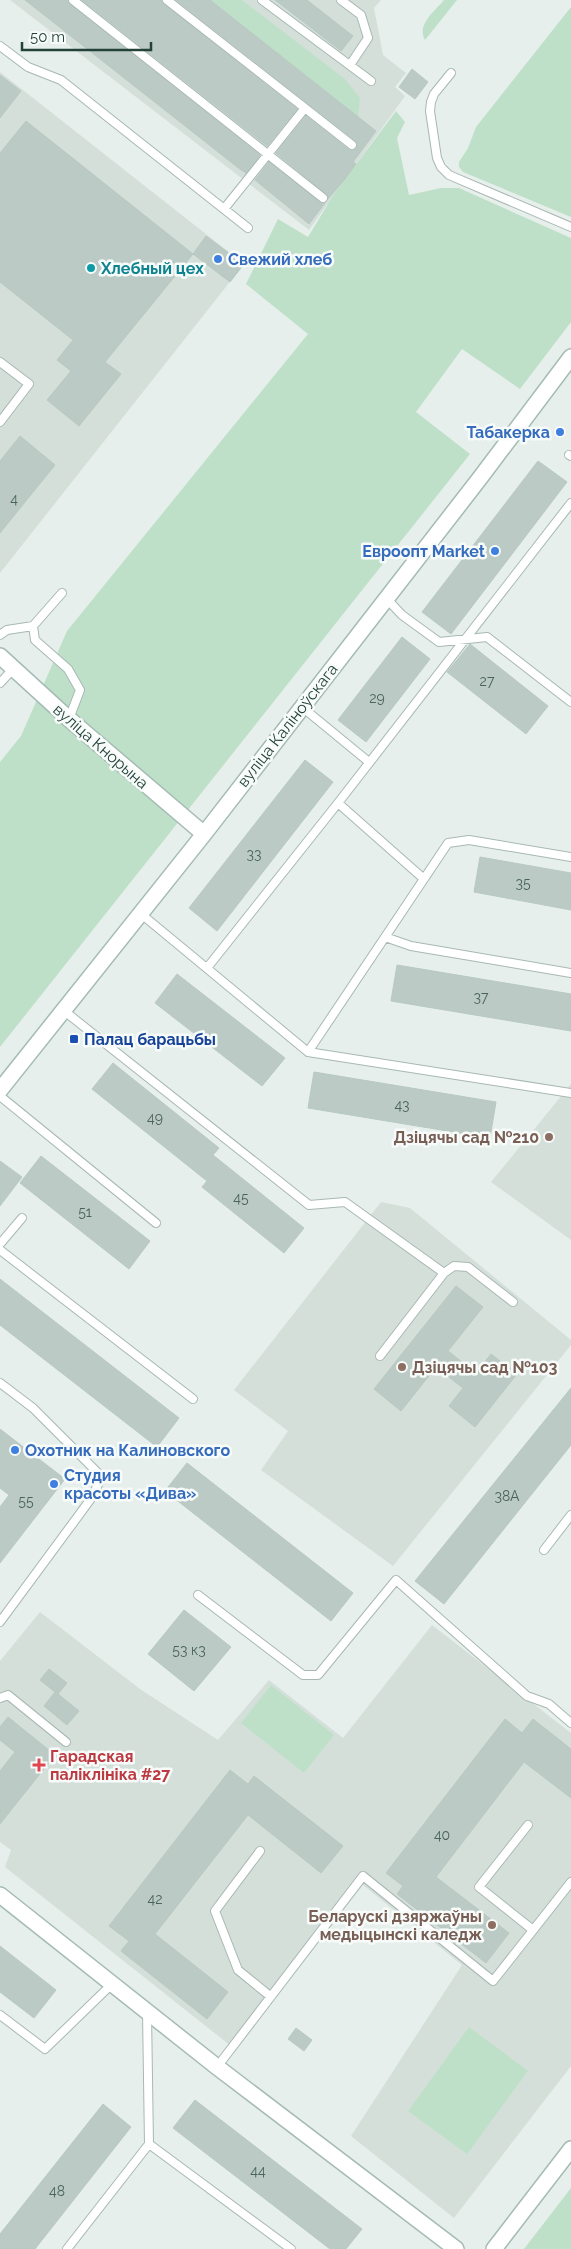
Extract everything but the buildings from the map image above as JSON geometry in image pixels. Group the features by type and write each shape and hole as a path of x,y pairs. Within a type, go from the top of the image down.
{"main road":[{"name":"вуліца Каліноўскага","path":"0,1090 204,834 571,357"},
{"name":"вуліца Кнорына","path":"0,656 69,719 204,834"},
{"path":"0,1896 218,2067 456,2249"},
{"path":"494,2249 571,2149"}],"lane":[{"path":"73,0 323,198"},
{"path":"167,0 352,145"},
{"path":"262,0 371,81"},
{"path":"344,1 361,15 368,38 350,65"},
{"path":"0,47 28,67 61,80 248,228"},
{"path":"450,73 430,102 430,111 441,167 449,175 571,227"},
{"path":"224,209 305,108"},
{"path":"0,362 28,384 0,422"},
{"path":"206,968 338,803 571,503"},
{"path":"0,635 7,630 33,626 62,593"},
{"path":"386,598 402,615 439,642 487,637 571,702"},
{"path":"33,626 35,640 68,669 80,690 69,719"},
{"path":"0,683 14,668"},
{"path":"302,707 369,762"},
{"path":"338,803 424,879"},
{"path":"308,1052 448,843 469,840 571,857"},
{"path":"140,913 308,1052 571,1093"},
{"path":"385,938 411,946 571,973"},
{"path":"63,1010 309,1205 345,1202 444,1273"},
{"path":"0,1096 156,1223"},
{"path":"0,1244 22,1218"},
{"path":"0,1250 194,1399"},
{"path":"380,1356 444,1273 454,1266 468,1268 513,1302"},
{"path":"0,1383 33,1408 102,1476 90,1500 0,1622"},
{"path":"544,1550 571,1515"},
{"path":"198,1595 303,1675 318,1675 396,1580 527,1696 549,1704 571,1723"},
{"path":"0,1698 8,1695 66,1742"},
{"path":"528,1825 479,1887 533,1930"},
{"path":"260,1851 215,1911 238,1970 270,1996"},
{"path":"218,2067 270,1996 363,1876 493,1981 571,1882"},
{"path":"0,2015 45,2049 112,1984"},
{"path":"67,2249 149,2144 146,2011"},
{"path":"149,2144 291,2249"}],"shaded area":[{"path":"10,0 381,0 374,8 383,55 406,73 395,87 405,96 309,230"},
{"path":"0,72 244,264 0,573"},
{"name":"Дзіцячы сад №210","path":"571,1084 571,1240 491,1182"},
{"name":"Дзіцячы сад №103","path":"381,1202 410,1208 571,1340 571,1345 393,1566 261,1470 288,1431 234,1390"},
{"path":"40,1612 140,1689 218,1740 269,1680 343,1738 432,1625 571,1733 571,2066 454,2218 351,2136 462,1965 363,1885 236,2050 5,1867 11,1850 0,1842 0,1661"}],"green space":[{"path":"210,0 242,0 345,79 360,98 358,117"},
{"path":"444,0 457,0 425,40 423,29 425,24"},
{"path":"571,7 571,217 463,172 459,167 459,162 468,148 476,127"},
{"path":"396,111 405,122 397,138 409,195 441,188 459,188 571,238 571,322 520,389 462,349 416,412 470,454 0,1047 0,762 21,736 67,631 308,334 246,284 278,219 308,237 334,194"},
{"path":"271,1685 334,1735 304,1773 241,1723"},
{"path":"469,2027 528,2071 467,2154 408,2111"},
{"path":"571,2188 571,2249 524,2249"}],"place":[{"name":"Свежий хлеб","path":"218,259"},
{"name":"Хлебный цех","path":"91,268"},
{"name":"Табакерка","path":"560,432"},
{"name":"Евроопт Market","path":"495,551"},
{"name":"Палац барацьбы","path":"74,1039"},
{"name":"Дзіцячы сад №210","path":"549,1137"},
{"name":"Дзіцячы сад №103","path":"402,1367"},
{"name":"Охотник на Калиновского","path":"15,1450"},
{"name":"Студия красоты «Дива»","path":"54,1484"},
{"name":"Гарадская паліклініка #27","path":"39,1765"},
{"name":"Беларускі дзяржаўны медыцынскі каледж","path":"492,1925"}]}
